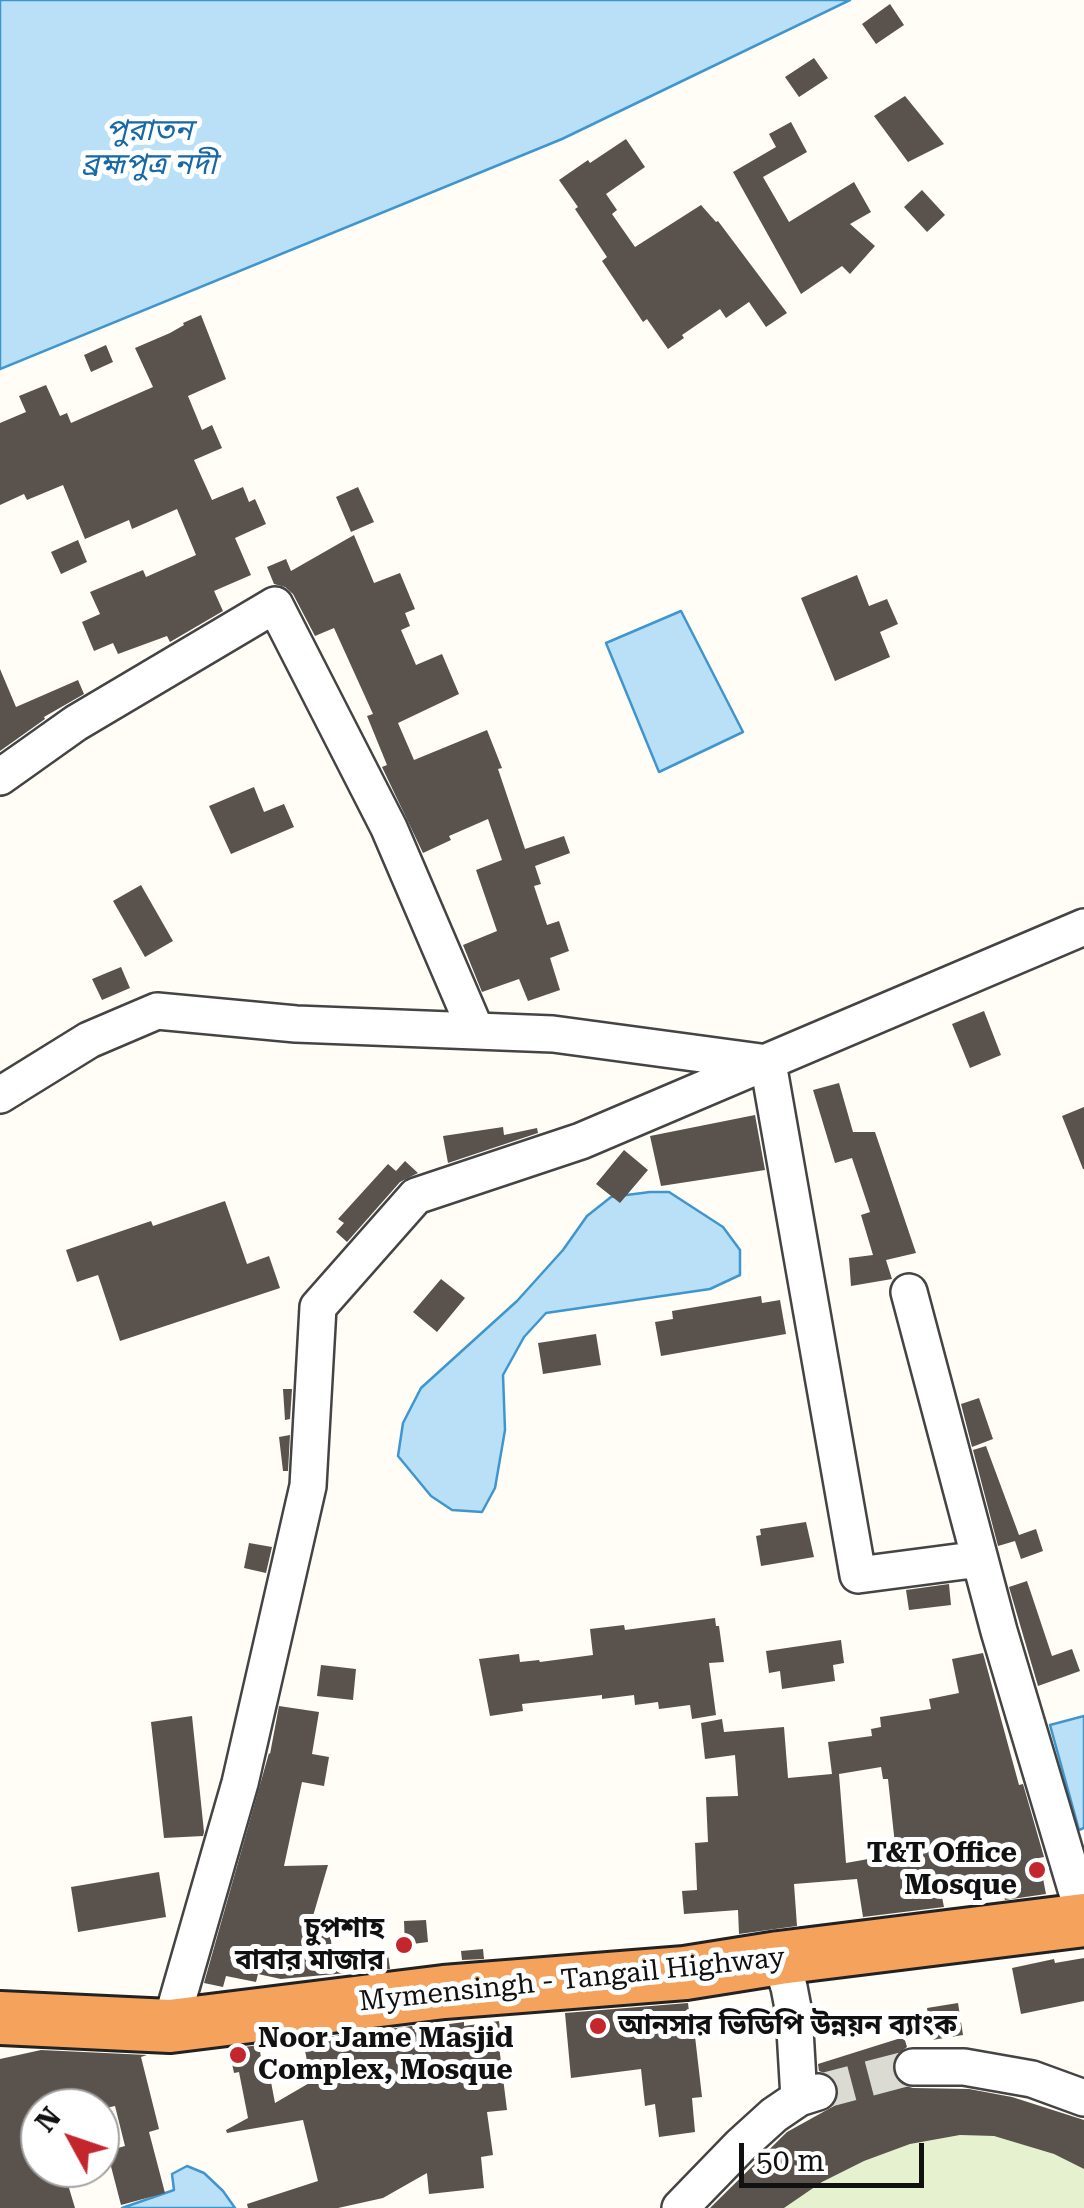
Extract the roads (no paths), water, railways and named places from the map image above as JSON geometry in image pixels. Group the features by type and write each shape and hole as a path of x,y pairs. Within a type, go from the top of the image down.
{"highway":[{"name":"Mymensingh - Tangail Highway","path":"0,2018 170,2026 444,1992 685,1973 1084,1918"}],"street":[{"path":"0,776 76,723 276,605 389,828 476,1031"},
{"path":"170,2026 240,1783 308,1486 318,1306 416,1196 581,1142 1084,927"},
{"path":"0,1095 89,1040 158,1011 296,1024 553,1034 768,1063"},
{"path":"768,1063 858,1575 980,1559"},
{"path":"909,1292 999,1631 1084,1918"},
{"path":"680,2208 774,2115 809,2095 780,1958"},
{"path":"913,2066 964,2067 1032,2079 1084,2098"}],"water":[{"name":"পুরাতন ব্রহ্মপুত্র নদী","path":"0,0 850,0 562,139 0,369"},
{"path":"681,611 743,732 659,772 606,643"},
{"path":"669,1192 723,1227 740,1250 740,1275 710,1289 546,1313 524,1337 503,1375 505,1430 495,1488 482,1512 452,1510 431,1496 398,1456 403,1423 421,1388 517,1301 563,1250 587,1216 611,1197"},
{"path":"1084,1716 1084,1828 1079,1830 1050,1725"},
{"path":"187,2166 204,2173 235,2208 122,2208 174,2190 172,2174"}],"tunnel":[{"path":"818,2092 913,2067"}],"place":[{"name":"T&T Office Mosque","path":"1037,1870"},
{"name":"চুপশাহ বাবার মাজার","path":"404,1945"},
{"name":"আনসার ভিডিপি উন্নয়ন ব্যাংক","path":"598,2026"},
{"name":"Noor Jame Masjid Complex, Mosque","path":"238,2055"}]}
